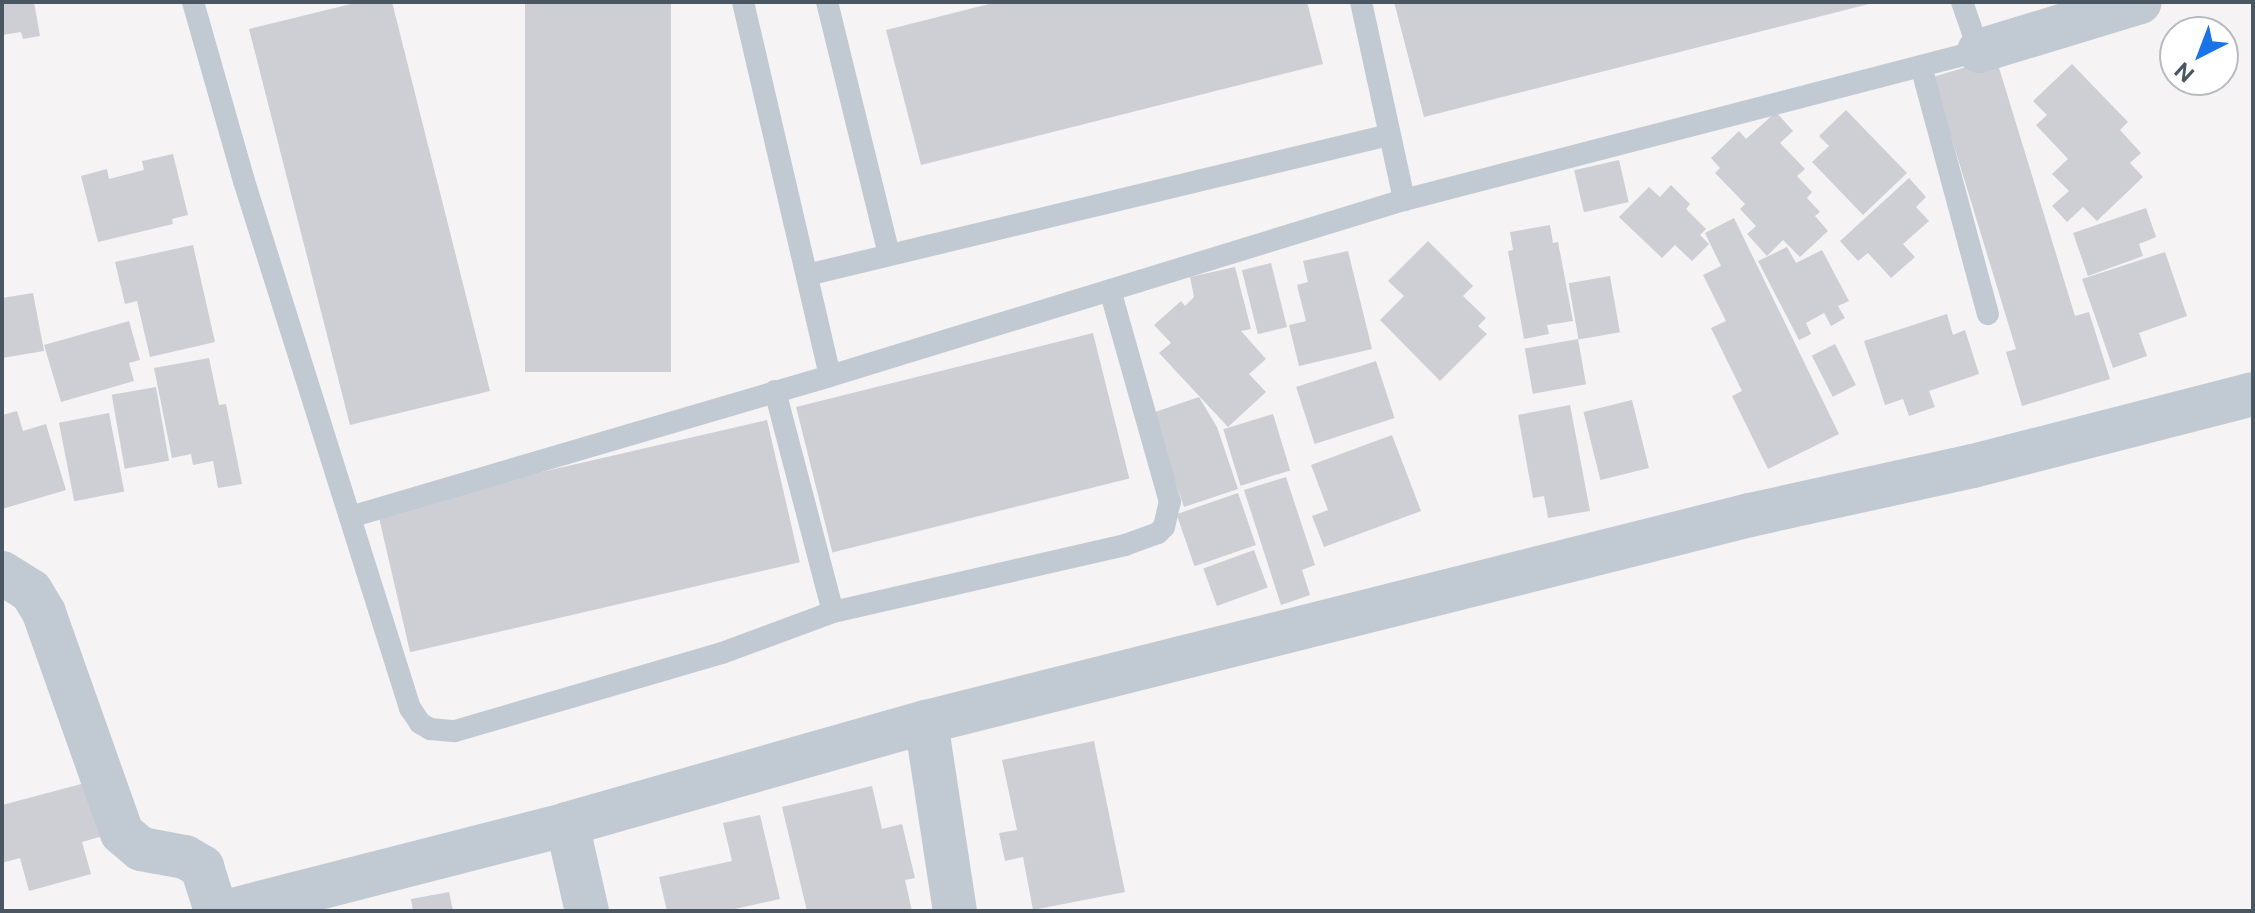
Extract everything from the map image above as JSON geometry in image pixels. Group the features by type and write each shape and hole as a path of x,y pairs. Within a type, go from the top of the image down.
{"street":[{"path":"1979,51 2140,2"},
{"path":"229,911 567,824 926,722 1750,515 1973,466 2253,394"},
{"path":"2,573 31,591 44,613 122,833 141,849 185,857 202,867 216,911"},
{"path":"926,722 955,911"},
{"path":"567,824 587,911"}],"lane":[{"path":"193,2 244,181 410,708 420,723 438,731 455,731 722,653 833,612 1152,537 1164,527 1170,502 1110,290"},
{"path":"743,2 830,376"},
{"path":"827,2 889,255"},
{"path":"1361,2 1404,200"},
{"path":"350,517 830,376 1404,200 1979,51 1962,2"},
{"path":"1921,66 1988,314"},
{"path":"807,275 1389,135"},
{"path":"775,391 833,612"}],"building":[{"path":"2,2 34,2 40,36 23,39 21,32 2,35"},
{"path":"359,2 392,2 490,391 350,425 249,29"},
{"path":"525,2 671,2 671,372 525,372"},
{"path":"997,2 1307,2 1323,64 921,165 886,30"},
{"path":"1394,2 1873,2 1873,3 1424,117"},
{"path":"1996,58 2075,316 2089,312 2110,379 2022,406 2006,352 2016,349 1933,77"},
{"path":"2072,64 2128,122 2120,130 2141,153 2130,163 2143,177 2097,221 2083,207 2067,222 2052,206 2069,191 2052,174 2068,159 2036,125 2047,115 2033,101"},
{"path":"1846,110 1907,173 1863,215 1812,162 1829,146 1819,136"},
{"path":"1776,112 1793,131 1780,143 1805,169 1797,176 1812,192 1807,198 1820,212 1815,216 1828,231 1800,257 1783,240 1767,256 1747,234 1756,226 1740,209 1745,204 1715,173 1720,168 1711,158 1739,131 1746,139"},
{"path":"173,154 188,215 172,219 173,224 98,242 81,176 107,169 109,179 144,170 142,161"},
{"path":"1619,160 1629,202 1584,212 1574,170"},
{"path":"1909,178 1926,197 1916,207 1929,221 1903,244 1915,257 1891,278 1868,253 1858,261 1840,241"},
{"path":"1671,185 1690,204 1686,209 1706,229 1700,235 1709,244 1692,261 1675,245 1662,258 1619,217 1649,187 1660,197"},
{"path":"2146,208 2156,237 2139,244 2143,256 2088,276 2073,233"},
{"path":"1734,218 1839,434 1768,469 1732,396 1742,391 1711,328 1726,321 1703,275 1721,266 1705,233"},
{"path":"1550,225 1553,243 1558,242 1573,321 1547,325 1549,334 1524,339 1508,251 1513,250 1510,232"},
{"path":"1428,241 1473,286 1463,296 1486,318 1478,326 1487,334 1440,381 1380,320 1404,296 1388,281"},
{"path":"193,245 215,342 150,357 137,301 125,304 115,262"},
{"path":"1787,247 1796,263 1822,250 1849,301 1838,306 1845,318 1831,326 1824,313 1806,323 1811,334 1799,340 1758,261"},
{"path":"1348,251 1372,349 1299,366 1289,325 1306,321 1297,285 1308,282 1303,261"},
{"path":"2165,252 2187,316 2139,333 2147,356 2113,368 2082,279"},
{"path":"1271,263 1287,327 1258,334 1242,270"},
{"path":"1235,267 1251,329 1241,331 1266,359 1249,374 1266,392 1228,427 1159,353 1171,343 1154,325 1181,301 1185,306 1194,297 1190,277"},
{"path":"1610,276 1620,332 1579,339 1569,283"},
{"path":"33,293 44,351 2,358 2,298"},
{"path":"1947,314 1953,335 1965,330 1979,374 1929,391 1935,407 1909,416 1903,399 1885,405 1864,341"},
{"path":"129,321 140,360 129,363 134,381 61,402 44,345"},
{"path":"1093,333 1129,479 832,553 796,407"},
{"path":"1578,339 1586,384 1533,394 1525,348"},
{"path":"1835,344 1856,385 1833,397 1812,356"},
{"path":"209,358 219,405 226,404 242,484 218,488 213,461 193,465 191,454 172,458 154,368"},
{"path":"1376,361 1395,418 1315,444 1296,387"},
{"path":"156,387 169,461 125,469 112,395"},
{"path":"1199,397 1217,427 1238,489 1184,507 1152,413"},
{"path":"1632,400 1649,468 1600,480 1583,412"},
{"path":"1570,405 1590,511 1548,518 1544,496 1533,498 1518,415"},
{"path":"17,411 23,431 46,424 66,490 2,509 2,415"},
{"path":"109,413 124,492 74,501 59,423"},
{"path":"1273,414 1290,470 1241,486 1223,429"},
{"path":"767,420 800,562 410,652 377,510"},
{"path":"1392,435 1421,511 1324,547 1312,516 1328,510 1311,465"},
{"path":"1286,477 1315,565 1302,570 1310,595 1281,605 1244,490"},
{"path":"1238,493 1256,545 1194,566 1177,514"},
{"path":"1254,550 1268,588 1217,606 1203,568"},
{"path":"1094,741 1125,892 1033,910 1023,857 1005,861 999,833 1017,830 1002,760"},
{"path":"89,782 103,836 82,842 91,874 29,891 20,858 2,863 2,805"},
{"path":"872,786 882,829 902,824 915,878 905,880 912,911 807,911 782,807"},
{"path":"760,815 780,899 726,911 667,911 659,877 732,861 723,823"},
{"path":"449,892 453,911 413,911 411,899"}]}
